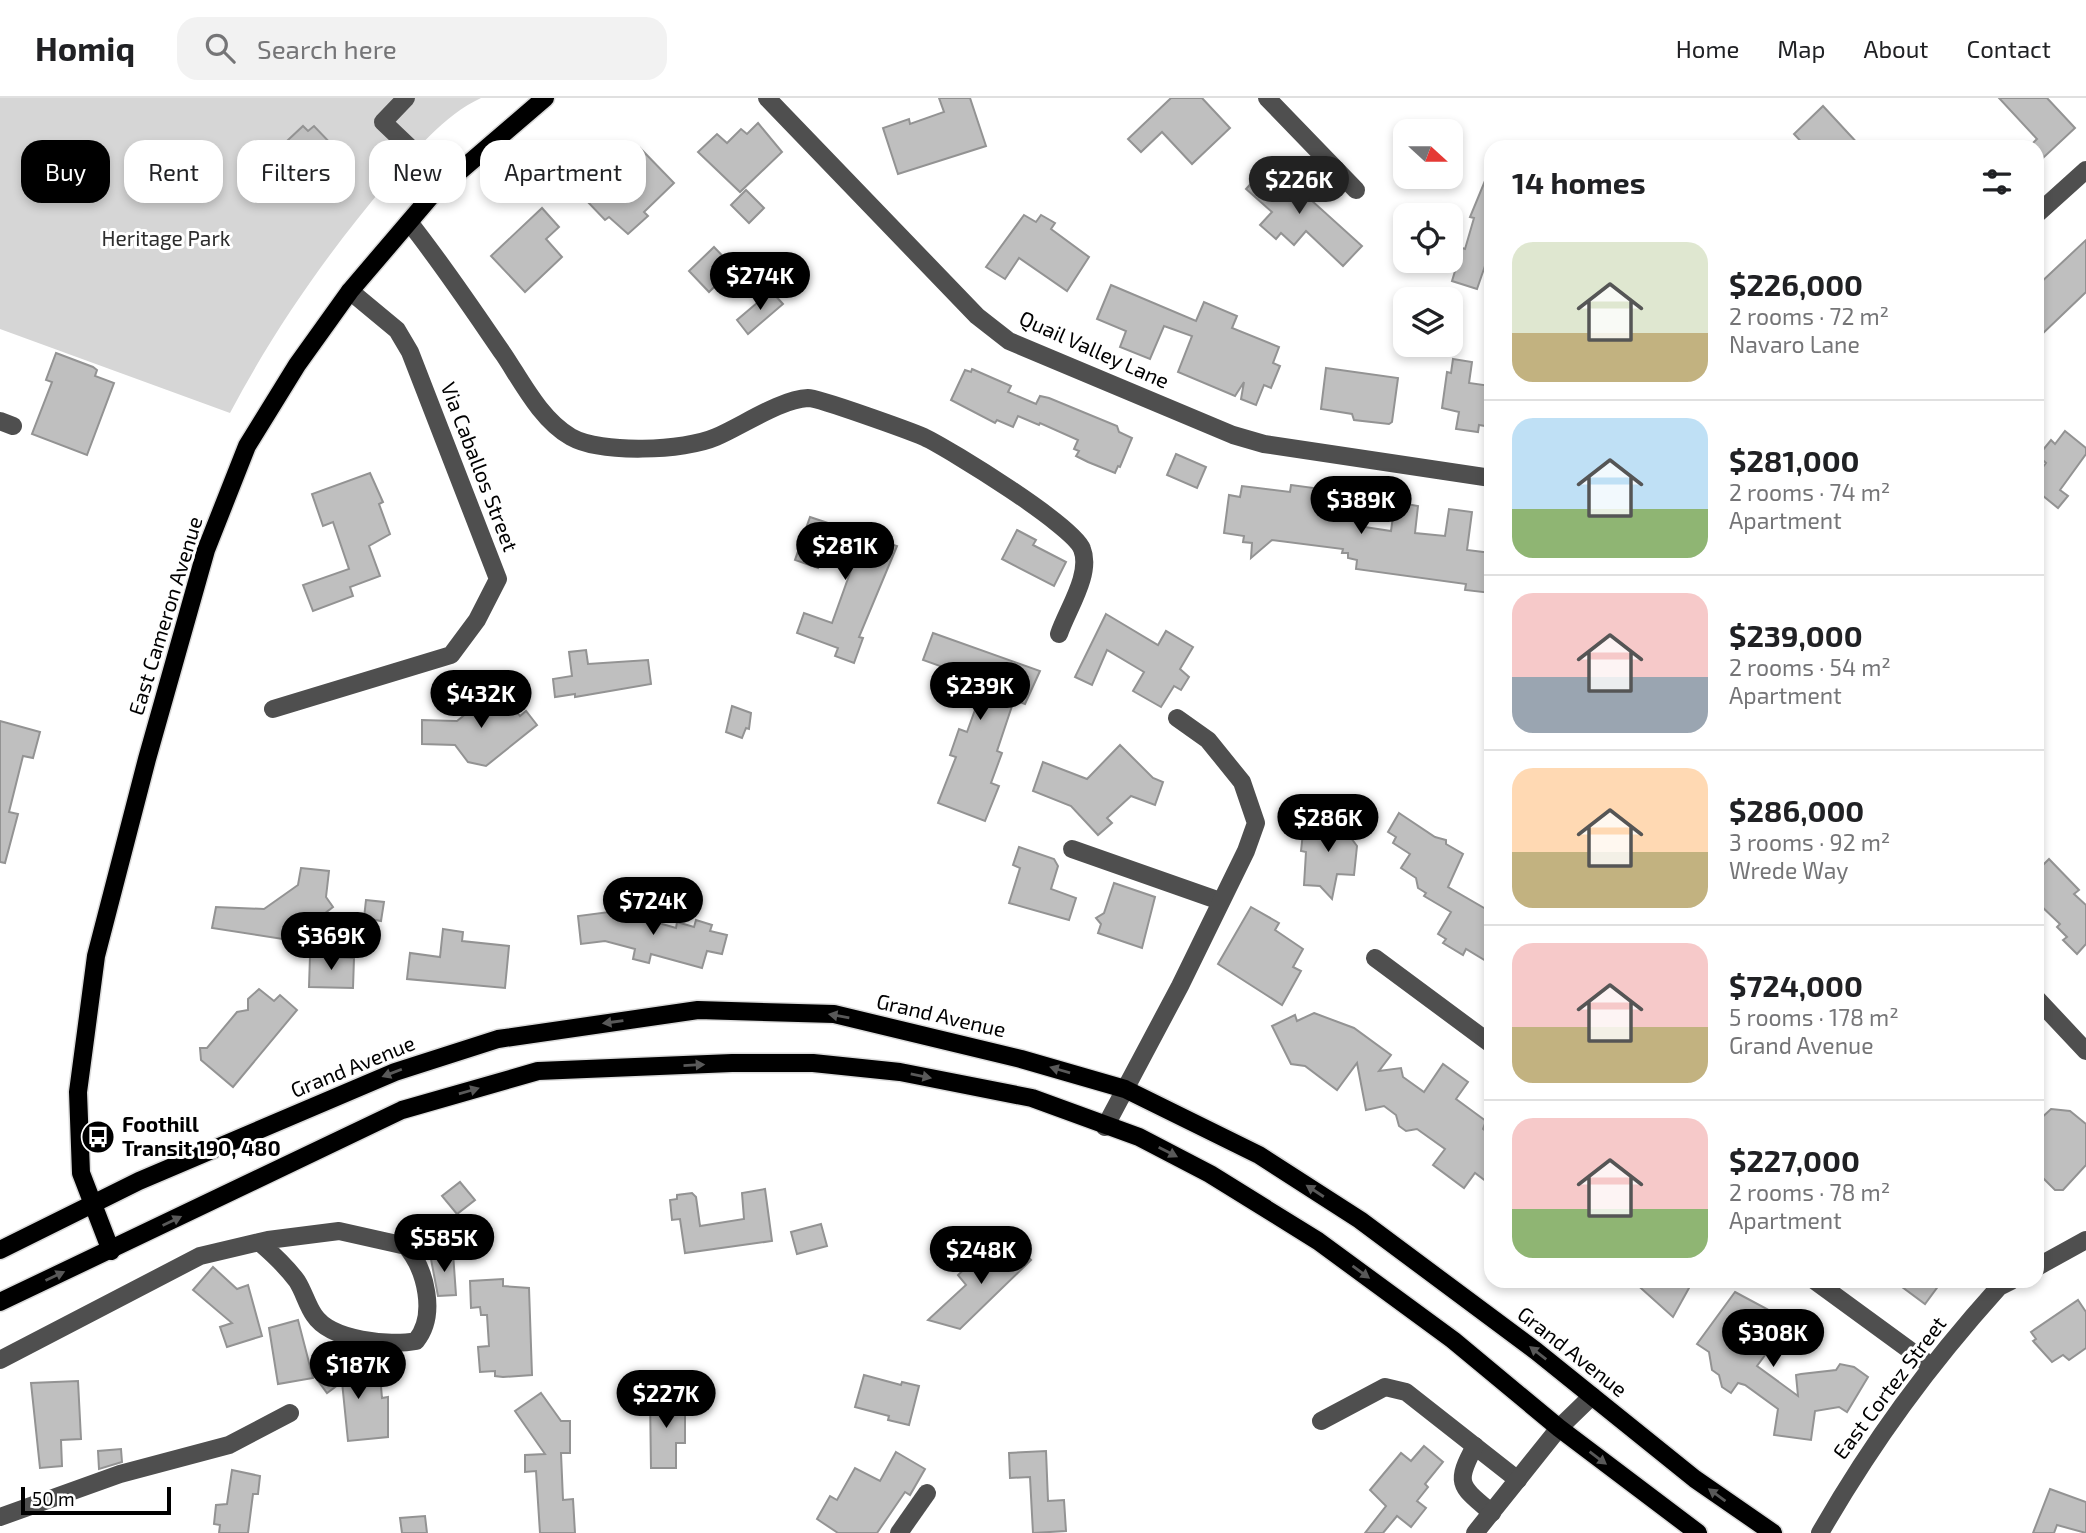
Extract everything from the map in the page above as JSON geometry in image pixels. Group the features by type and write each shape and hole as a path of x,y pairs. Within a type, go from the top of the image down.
{"main road":[{"name":"East Cameron Avenue","path":"466,165 538,100"},
{"name":"East Cameron Avenue","path":"111,1251 80,1173 78,1091 96,956 206,550 247,446 297,365 350,291 427,203"},
{"name":"Grand Avenue","path":"0,1250 92,1203 395,1072 485,1043 698,1010 834,1014 1021,1059 1125,1089 1259,1155 1360,1220 1592,1396 1695,1479 1773,1533"},
{"path":"0,1302 402,1110 538,1071 732,1063 825,1065 900,1072 1032,1098 1105,1127 1139,1137 1210,1174 1318,1241 1453,1340 1559,1428 1698,1533"}],"street":[{"path":"402,140 383,122 406,98"},
{"name":"Quail Valley Lane","path":"767,98 977,316 1009,341 1233,435 1264,444 1484,477"},
{"path":"1267,98 1356,190"},
{"path":"2044,208 2086,170"},
{"path":"409,222 538,405 569,436 587,443 638,448 692,444 713,439 788,403 810,398 924,437 1027,502 1076,537 1084,551 1083,572 1059,634"},
{"name":"Via Caballos Street","path":"273,709 451,655 477,620 498,579 410,352 397,330 350,291"},
{"path":"1105,1127 1180,986 1246,851 1256,822 1242,782 1208,740 1177,718"},
{"path":"1072,849 1220,901"},
{"path":"1374,958 1484,1037"},
{"path":"2044,1006 2086,1051"},
{"path":"0,1360 182,1264 259,1242 339,1231 406,1246 422,1272 427,1296 426,1329 416,1341 385,1344 340,1333 324,1325 315,1317 297,1282 279,1259 259,1242"},
{"path":"2044,1263 2086,1240"},
{"path":"1825,1288 1930,1365"},
{"name":"East Cortez Street","path":"1820,1533 1863,1458 1930,1365 1998,1288"},
{"path":"1321,1421 1384,1387 1394,1387 1406,1392 1518,1480"},
{"path":"1475,1533 1559,1428 1592,1396"},
{"path":"0,1517 120,1474 229,1445 290,1413"},
{"path":"1475,1446 1462,1470 1461,1480 1464,1489 1492,1513"},
{"path":"899,1533 927,1493"}],"green space":[{"name":"Heritage Park","path":"0,98 481,98 454,114 426,140 369,140 371,203 322,266 283,323 230,413 0,329"}],"building":[{"path":"939,98 970,98 986,146 898,174 883,128 909,119 910,124 944,112"},
{"path":"1171,98 1202,98 1230,128 1192,164 1162,132 1141,152 1128,139"},
{"path":"1999,98 2047,98 2075,128 2044,157 2044,140 2037,139"},
{"path":"1823,106 1855,140 1800,140 1794,134"},
{"path":"758,123 782,152 740,192 698,152 717,134 727,143 741,129 747,134"},
{"path":"303,126 308,131 314,126 327,140 288,140"},
{"path":"646,154 674,183 644,212 648,216 628,234 609,217 605,220 589,203 646,203"},
{"path":"1270,163 1362,246 1343,266 1306,231 1294,245 1281,233 1276,239 1260,225 1272,212 1246,189"},
{"path":"1484,183 1484,269 1477,289 1452,281 1454,273 1463,273 1463,248 1465,249 1474,218 1470,217"},
{"path":"746,190 764,208 749,223 731,205"},
{"path":"542,208 559,227 546,239 562,257 525,292 491,256"},
{"path":"1024,215 1036,222 1041,215 1055,223 1051,229 1089,257 1067,291 1019,258 1005,279 986,267"},
{"path":"2086,240 2086,292 2044,332 2044,279"},
{"path":"714,247 734,268 709,292 689,271"},
{"path":"1111,285 1196,321 1204,302 1237,316 1232,328 1279,347 1273,363 1280,366 1271,388 1264,385 1256,405 1241,399 1244,382 1235,396 1178,372 1192,336 1164,326 1150,359 1120,347 1126,331 1097,319"},
{"path":"771,291 783,304 748,334 737,320"},
{"path":"56,353 93,367 97,370 95,376 114,383 87,455 32,434 52,382 46,380"},
{"path":"1453,359 1472,362 1469,383 1484,385 1484,426 1479,425 1478,432 1456,429 1459,412 1442,408 1447,372 1451,373"},
{"path":"1326,368 1398,378 1392,422 1389,424 1354,420 1352,414 1321,409"},
{"path":"972,369 1011,386 1008,392 1036,404 1040,396 1049,398 1117,426 1119,432 1132,438 1120,467 1118,466 1115,473 1076,456 1079,451 1074,449 1078,440 1040,423 1039,425 1018,416 1013,427 997,420 995,423 951,400 965,370 971,372"},
{"path":"2065,431 2086,448 2086,454 2060,490 2068,496 2058,508 2044,497 2044,449 2051,440 2055,444"},
{"path":"1176,454 1206,467 1197,488 1167,475"},
{"path":"370,473 383,502 379,504 390,534 369,546 380,576 350,587 353,596 313,611 303,585 349,569 333,522 323,526 312,494"},
{"path":"1291,485 1314,488 1313,497 1329,499 1328,508 1359,513 1358,526 1391,531 1395,502 1418,506 1415,533 1445,536 1449,509 1472,512 1467,550 1484,552 1484,592 1465,590 1466,584 1356,569 1357,560 1348,558 1348,553 1342,553 1343,549 1272,540 1251,558 1252,543 1243,542 1244,536 1224,533 1229,495 1240,497 1242,486 1290,492"},
{"path":"810,517 897,546 859,637 863,638 854,663 835,656 838,648 797,633 804,613 832,623 851,570 821,559 818,568 795,560"},
{"path":"1017,530 1036,540 1033,545 1066,562 1054,586 1002,559"},
{"path":"1106,614 1158,645 1166,631 1193,647 1180,669 1189,677 1181,690 1174,686 1161,707 1133,691 1144,672 1107,650 1092,685 1075,677"},
{"path":"933,633 1040,671 1025,704 1014,700 997,751 1002,753 991,783 999,786 985,821 938,803 956,757 950,755 959,729 967,732 985,682 923,660"},
{"path":"586,650 588,664 648,660 651,684 575,697 575,694 555,697 553,679 572,676 569,652"},
{"path":"498,688 520,716 526,711 537,725 486,766 468,762 455,745 422,744 422,720 457,721"},
{"path":"732,706 751,713 749,729 746,728 742,738 726,732"},
{"path":"0,721 40,732 33,758 23,756 9,812 18,814 5,863 0,862"},
{"path":"1120,745 1153,778 1163,782 1155,805 1131,796 1107,818 1112,823 1098,835 1071,806 1033,791 1043,762 1087,779"},
{"path":"1399,813 1435,837 1446,840 1446,844 1463,854 1448,887 1484,908 1484,960 1466,949 1463,955 1443,943 1446,939 1438,934 1451,912 1424,896 1426,893 1418,888 1416,878 1401,868 1410,854 1393,843 1396,837 1388,832"},
{"path":"1328,816 1335,817 1357,846 1354,875 1337,874 1332,899 1320,886 1304,885 1306,852 1301,851 1304,824 1314,826"},
{"path":"1019,847 1054,859 1058,866 1051,889 1076,898 1069,920 1009,903 1020,868 1013,865"},
{"path":"2049,859 2079,890 2074,894 2086,905 2086,944 2077,954 2063,940 2067,937 2057,927 2060,924 2044,909 2044,864"},
{"path":"301,868 329,871 326,897 333,907 311,924 316,931 302,942 212,928 216,907 264,909 298,885"},
{"path":"1114,883 1155,897 1142,948 1098,933 1101,924 1096,918 1104,913"},
{"path":"366,900 384,902 381,921 364,918"},
{"path":"1251,907 1279,923 1275,930 1303,949 1293,967 1301,971 1282,1005 1218,964"},
{"path":"617,911 676,928 677,922 694,927 696,920 712,925 710,931 727,935 722,954 707,951 702,968 651,954 649,963 633,959 635,949 605,941 581,944 578,916"},
{"path":"443,929 463,932 462,941 509,946 505,988 407,979 410,953 440,957"},
{"path":"310,956 354,958 353,988 309,987"},
{"path":"259,989 274,1001 280,995 297,1010 233,1087 201,1060 200,1048 207,1048 237,1012 248,1010 248,999"},
{"path":"1314,1013 1354,1028 1391,1055 1379,1071 1401,1068 1403,1077 1424,1092 1443,1064 1468,1082 1456,1099 1484,1120 1484,1180 1475,1173 1464,1188 1433,1165 1445,1149 1417,1129 1406,1131 1399,1126 1396,1115 1384,1106 1366,1110 1357,1063 1337,1090 1305,1066 1291,1064 1272,1026 1295,1015 1297,1021"},
{"path":"2051,1109 2070,1111 2086,1124 2086,1165 2063,1190 2055,1190 2044,1179 2044,1116"},
{"path":"460,1182 475,1200 457,1214 442,1196"},
{"path":"765,1189 772,1241 685,1253 680,1219 672,1220 670,1200 677,1199 677,1195 692,1193 696,1197 700,1226 744,1219 742,1193"},
{"path":"821,1224 827,1246 797,1254 791,1232"},
{"path":"1014,1241 1031,1260 960,1329 928,1320 966,1285 958,1275 970,1264 976,1271"},
{"path":"453,1253 456,1295 438,1296 430,1254"},
{"path":"213,1267 237,1289 248,1285 262,1336 227,1347 220,1327 232,1323 193,1290"},
{"path":"503,1279 503,1286 529,1288 532,1375 503,1377 495,1376 495,1371 480,1372 478,1347 489,1346 487,1315 481,1315 480,1307 471,1308 470,1281"},
{"path":"1641,1288 1689,1288 1673,1317"},
{"path":"1903,1288 1937,1288 1925,1304"},
{"path":"1735,1292 1767,1309 1760,1318 1782,1332 1757,1366 1798,1396 1796,1375 1836,1370 1840,1364 1854,1367 1868,1377 1847,1412 1839,1407 1815,1411 1811,1440 1774,1435 1778,1409 1745,1385 1738,1383 1731,1393 1722,1387 1719,1375 1712,1370 1709,1352 1697,1344"},
{"path":"2078,1300 2086,1312 2086,1348 2069,1360 2063,1355 2052,1362 2033,1341 2036,1339 2031,1332"},
{"path":"298,1320 313,1378 278,1384 269,1328"},
{"path":"337,1356 349,1373 359,1372 359,1376 380,1374 382,1398 388,1397 388,1437 348,1441 342,1382 327,1393 313,1374"},
{"path":"864,1375 901,1385 902,1382 919,1386 909,1425 888,1420 889,1416 855,1407"},
{"path":"78,1381 81,1439 61,1440 62,1466 40,1468 31,1383"},
{"path":"541,1393 561,1421 570,1421 570,1453 561,1453 563,1500 573,1499 575,1533 540,1533 536,1471 525,1472 525,1455 545,1454 515,1411"},
{"path":"650,1397 685,1397 685,1443 676,1443 676,1468 651,1468"},
{"path":"1424,1446 1443,1462 1425,1484 1428,1487 1417,1501 1426,1508 1411,1527 1397,1516 1383,1533 1365,1533 1386,1506 1370,1490 1401,1453 1411,1461"},
{"path":"121,1449 122,1462 99,1469 98,1451"},
{"path":"1046,1451 1048,1501 1064,1500 1066,1531 1033,1533 1030,1477 1010,1478 1009,1453"},
{"path":"896,1452 925,1469 910,1495 905,1492 877,1533 838,1533 817,1519 830,1496 837,1500 855,1468 880,1481"},
{"path":"232,1470 260,1476 258,1494 253,1494 248,1533 219,1533 220,1525 214,1524 216,1505 227,1504"},
{"path":"2050,1489 2086,1502 2086,1533 2057,1525 2054,1533 2033,1533"},
{"path":"425,1516 427,1533 402,1533 400,1518"}],"place":[{"name":"Foothill Transit 190, 480","path":"98,1137"}]}
